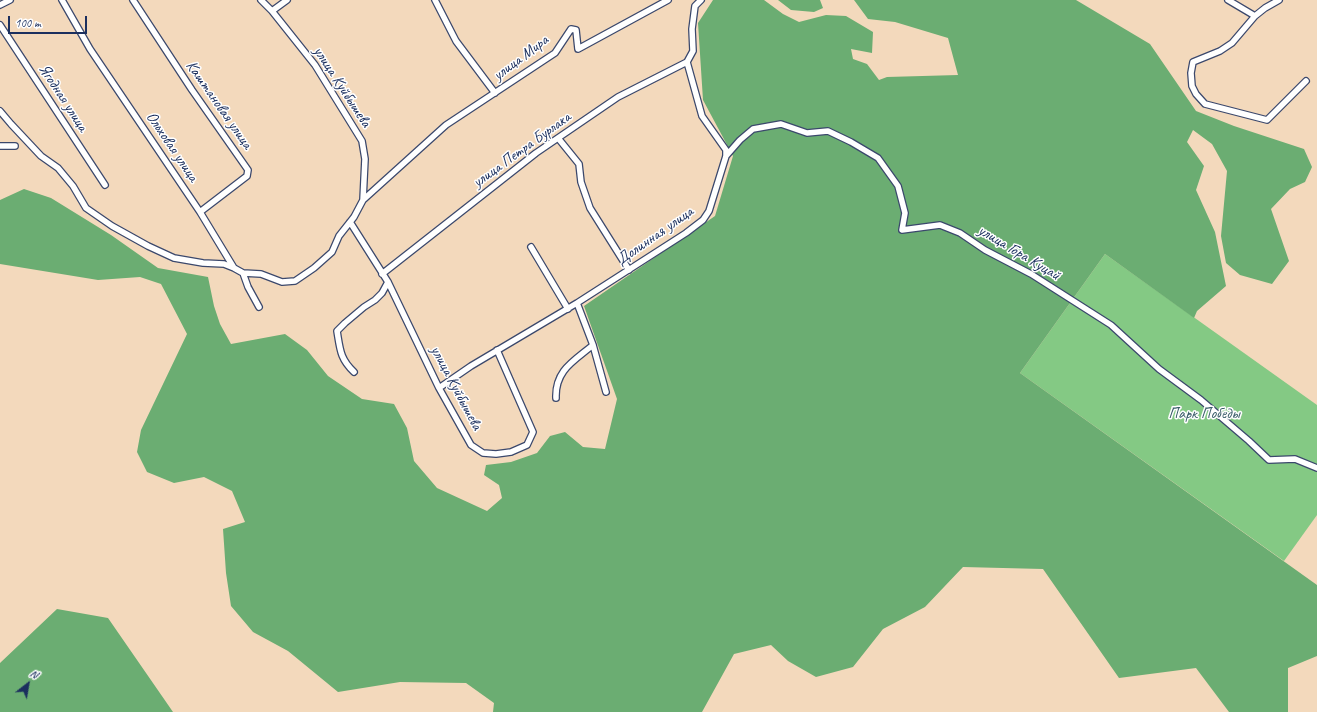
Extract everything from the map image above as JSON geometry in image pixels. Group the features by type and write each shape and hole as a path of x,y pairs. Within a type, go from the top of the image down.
{"street":[{"path":"0,5 10,0"},
{"name":"Ольховая улица","path":"62,0 90,49 200,212 234,268 243,273"},
{"name":"Каштановая улица","path":"133,0 192,90 248,170 247,176 200,212"},
{"name":"улица Куйбышева","path":"261,0 272,11 315,65 362,141 365,159 364,200"},
{"path":"272,11 287,0"},
{"name":"улица Мира","path":"435,0 456,41 495,94"},
{"name":"улица Мира","path":"364,200 446,125 555,53 571,29 576,30 578,49 668,0"},
{"path":"701,0 695,6 692,29 693,51 688,62 702,116 726,150 726,156"},
{"path":"1228,0 1255,16"},
{"path":"1279,0 1264,8 1255,16 1232,43 1220,51 1193,62 1191,73 1192,86 1196,94 1205,104 1267,120 1306,81"},
{"name":"Ягодная улица","path":"0,25 105,185"},
{"name":"улица Петра Бурлака","path":"382,274 536,153 618,97 688,62"},
{"path":"0,111 41,156 58,168 73,186 86,208 112,226 148,246 174,258 203,263 224,264 234,268"},
{"name":"улица Гора Куцай","path":"726,156 740,140 753,129 781,124 807,133 828,131 851,142 878,158 898,186 905,213 902,230 940,225 960,233 985,250 1031,274 1111,325 1159,369 1201,400 1269,460 1294,460 1317,468"},
{"path":"558,138 579,164 581,182 590,208 629,270"},
{"path":"0,146 15,146"},
{"name":"Долинная улица","path":"439,388 497,350 568,309 686,233 703,220 709,212 726,156"},
{"path":"258,307 243,273 261,274 282,282 295,281 314,268 332,252 338,236 350,222 364,200"},
{"name":"улица Куйбышева","path":"350,222 388,282 439,388 471,445 483,453 496,454 511,452 527,445 533,432 497,350"},
{"path":"531,246 568,309"},
{"path":"354,372 345,363 337,331 375,300 382,293 388,282"},
{"path":"577,303 593,345 606,392"},
{"path":"556,398 556,386 561,374 593,345"}],"green space":[{"path":"713,0 764,0 783,14 799,22 826,15 846,16 873,32 872,53 851,49 853,59 867,64 879,80 887,77 958,75 948,38 895,22 868,19 854,0 1076,0 1150,44 1196,111 1234,126 1304,149 1312,167 1305,182 1290,189 1271,209 1289,261 1272,284 1240,275 1226,263 1221,236 1227,171 1212,144 1193,130 1187,142 1204,166 1196,190 1215,232 1226,286 1197,311 1194,318 1105,254 1020,373 1317,585 1317,656 1288,668 1288,712 1229,712 1196,668 1119,678 1043,569 963,567 925,607 883,629 853,667 816,677 788,661 771,645 734,654 702,712 493,712 494,703 466,683 400,682 338,692 288,651 253,632 231,606 226,573 223,529 245,522 232,491 204,477 174,483 147,472 137,452 141,430 187,334 161,284 140,277 98,280 0,264 0,200 24,189 51,198 111,235 158,268 208,277 214,306 220,324 231,344 285,334 307,350 328,376 362,399 394,404 407,428 414,461 437,488 487,511 502,498 499,485 484,475 486,465 511,462 537,453 550,436 565,432 583,447 605,449 617,399 584,306 715,216 733,156 703,100 698,23"},
{"path":"778,0 820,0 823,8 814,12 791,10"},
{"name":"Парк Победы","path":"1105,254 1317,405 1317,515 1284,561 1020,373"},
{"path":"57,609 108,618 173,712 0,712 0,663"}]}
